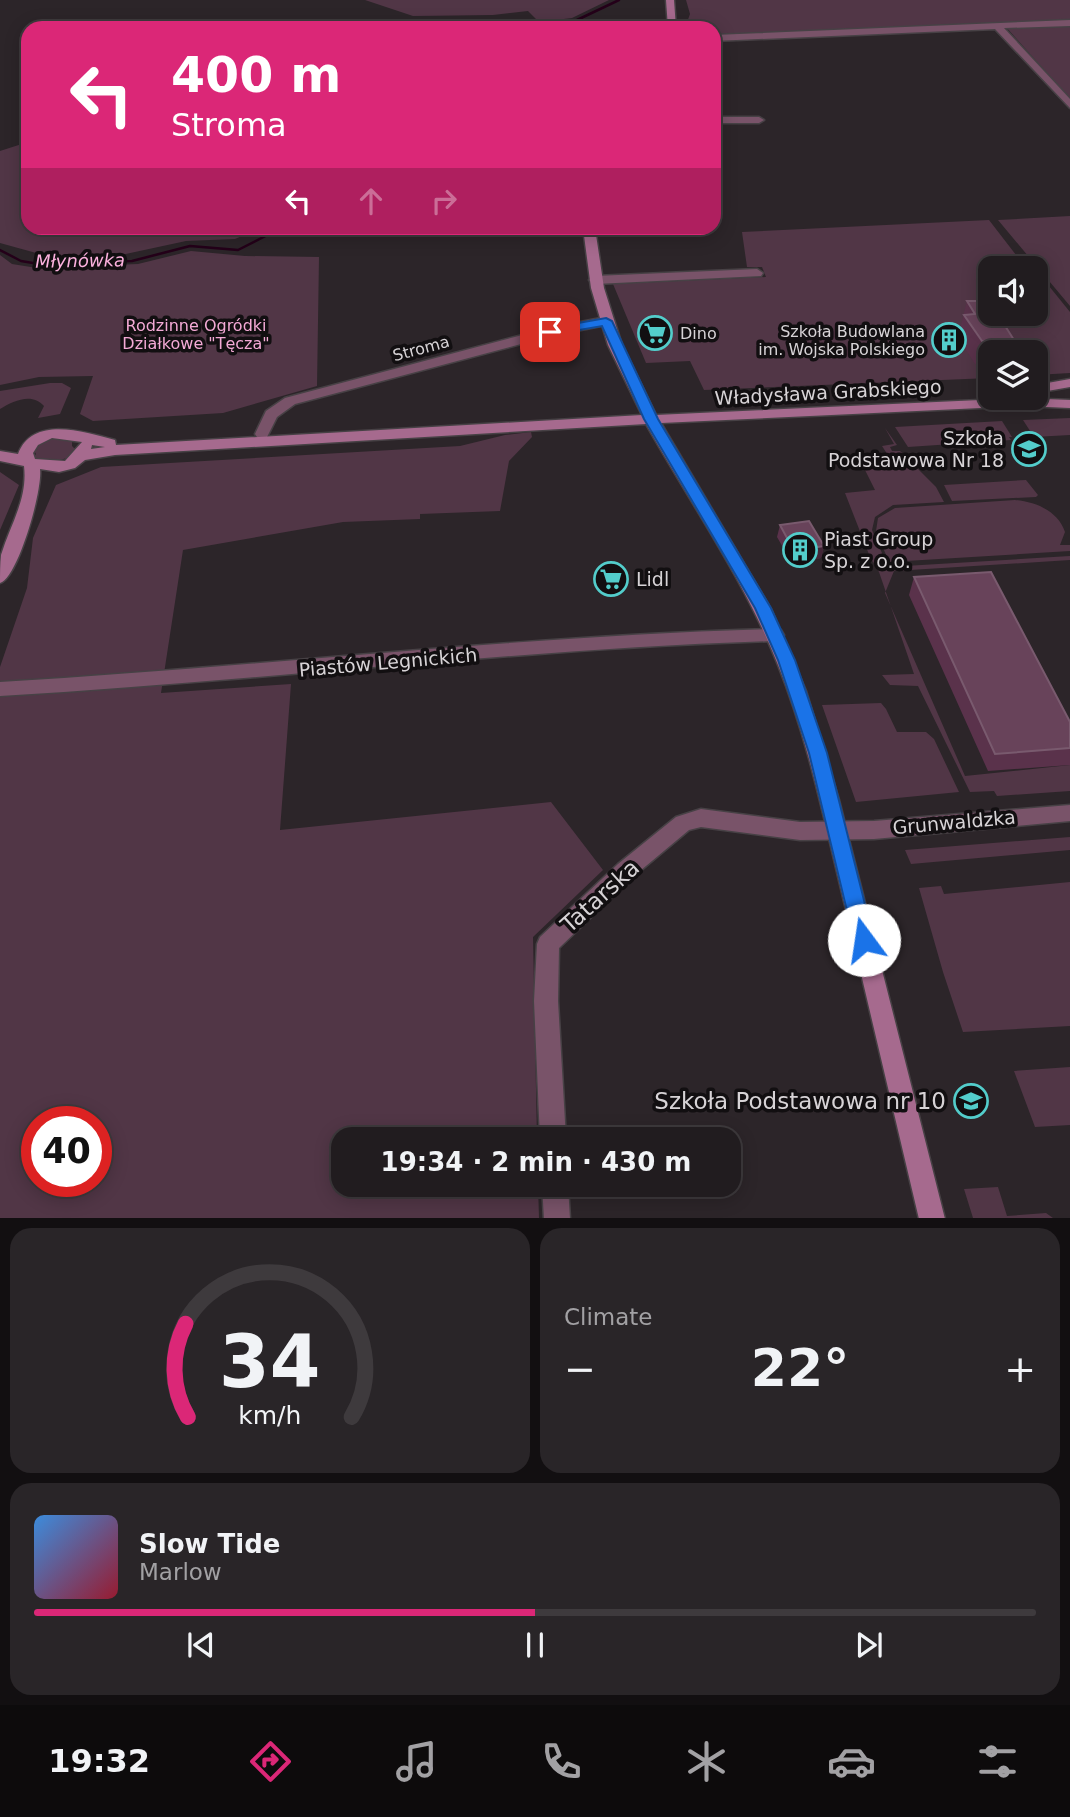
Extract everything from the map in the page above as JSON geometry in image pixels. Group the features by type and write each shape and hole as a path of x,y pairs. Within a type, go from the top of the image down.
{"street":[{"path":"670,0 672,21"},
{"path":"721,38 1070,23"},
{"path":"996,25 1070,105"},
{"path":"721,120 759,120"},
{"path":"590,235 595,280 606,321 648,413 750,586 775,635 818,753 932,1218"},
{"path":"595,280 757,273"},
{"name":"Stroma","path":"262,433 264,422 273,411 290,401 550,332 606,321"},
{"path":"1048,387 1070,383"},
{"name":"Władysława Grabskiego","path":"648,413 978,396"},
{"name":"Władysława Grabskiego","path":"648,413 978,401"},
{"name":"Władysława Grabskiego","path":"1048,403 1070,404"},
{"path":"0,449 61,432 108,443 648,413"},
{"path":"28,508 49,476 62,465 79,456 115,450 648,413"},
{"path":"79,456 85,447 83,439"},
{"path":"0,577 28,508 35,477 25,453 32,442"},
{"path":"0,456 47,467 62,465"},
{"name":"Piastów Legnickich","path":"0,689 169,679 668,638 775,635"},
{"name":"Grunwaldzka","path":"838,830 874,830 1070,813"},
{"name":"Tatarska","path":"552,1127 545,1000 548,944 626,870 683,823 701,818 773,829 838,830"},
{"path":"556,1197 557,1218"}],"green space":[{"path":"365,0 609,0 572,18 547,21 538,21 528,11 493,15 413,16"},
{"path":"686,0 1070,0 1070,21 721,34 721,21 688,21 690,14"},
{"path":"1070,25 1070,99 1006,27"},
{"path":"21,144 21,235 244,235 235,239 186,241 121,255 47,256 0,243 0,151"},
{"path":"1070,216 1070,306 1048,280 1048,256 1028,256 998,220"},
{"path":"989,220 1017,256 978,256 978,326 1048,326 1048,285 1070,312 1070,373 1048,374 1048,340 978,340 978,379 704,390 690,361 646,363 613,284 766,277 762,267 747,267 742,232"},
{"name":"Rodzinne Ogródki Działkowe \"Tęcza\"","path":"191,251 245,256 319,257 317,386 223,413 93,421 80,414 93,376 39,377 0,385 0,255 12,264 37,268 138,264"},
{"path":"62,383 71,388 60,414 38,418 44,406 34,399 16,401 0,409 0,391"},
{"path":"1070,418 1070,435 1034,437 1023,420"},
{"path":"1002,421 1012,437 1009,437 1011,440 908,447 895,427"},
{"path":"885,428 897,445 890,447 892,451 900,451 936,487 944,502 893,505 875,517 872,530 888,567 1070,556 1070,560 894,571 886,591 845,493 875,490 861,462 891,460 882,446 894,444"},
{"path":"531,432 532,437 509,461 500,511 420,514 420,519 343,522 183,550 161,693 291,684 280,830 551,802 603,870 533,937 537,1127 331,1127 331,1197 538,1197 539,1218 0,1218 0,667 27,588 33,538 56,485 101,467 460,446"},
{"path":"60,437 72,440 75,449 67,458 49,463 33,458 36,454 33,449 44,440"},
{"path":"0,472 19,485 0,530"},
{"path":"1026,480 1038,495 1036,497 952,501 944,485"},
{"path":"1015,500 1038,505 1052,513 1065,532 1060,545 1070,545 1070,551 889,562 876,531 878,518 895,508"},
{"path":"891,606 965,776 1070,765 1070,791 997,796 994,791 970,792 918,686 890,685 882,675 914,674"},
{"path":"881,703 897,732 926,732 934,739 959,792 856,802 822,705"},
{"path":"1070,837 1070,850 911,864 905,850"},
{"path":"1070,882 1070,1026 963,1032 919,888 941,886 944,894"},
{"path":"1070,1067 1070,1125 1035,1127 1014,1071"},
{"path":"998,1187 1007,1216 1046,1213 1053,1218 973,1218 964,1189"}],"building":[{"path":"967,301 978,301 978,326 1005,326 1014,340 981,340 964,315 975,314"},
{"path":"809,521 824,546 794,551 780,525"},
{"path":"991,572 1070,722 1070,748 995,754 914,577"}],"waterway":[{"name":"Młynówka","path":"576,21 619,0"},
{"name":"Młynówka","path":"0,250 21,261 39,264 132,261 190,246 238,250 267,235"}],"place":[{"name":"Dino","path":"655,333"},
{"name":"Szkoła Budowlana im. Wojska Polskiego","path":"949,340"},
{"name":"Szkoła Podstawowa Nr 18","path":"1029,449"},
{"name":"Piast Group Sp. z o.o.","path":"800,550"},
{"name":"Lidl","path":"611,579"},
{"name":"Szkoła Podstawowa nr 10","path":"971,1101"}],"route":[{"path":"550,332 606,321 651,419 763,608 786,660 818,753 864,940"}]}
